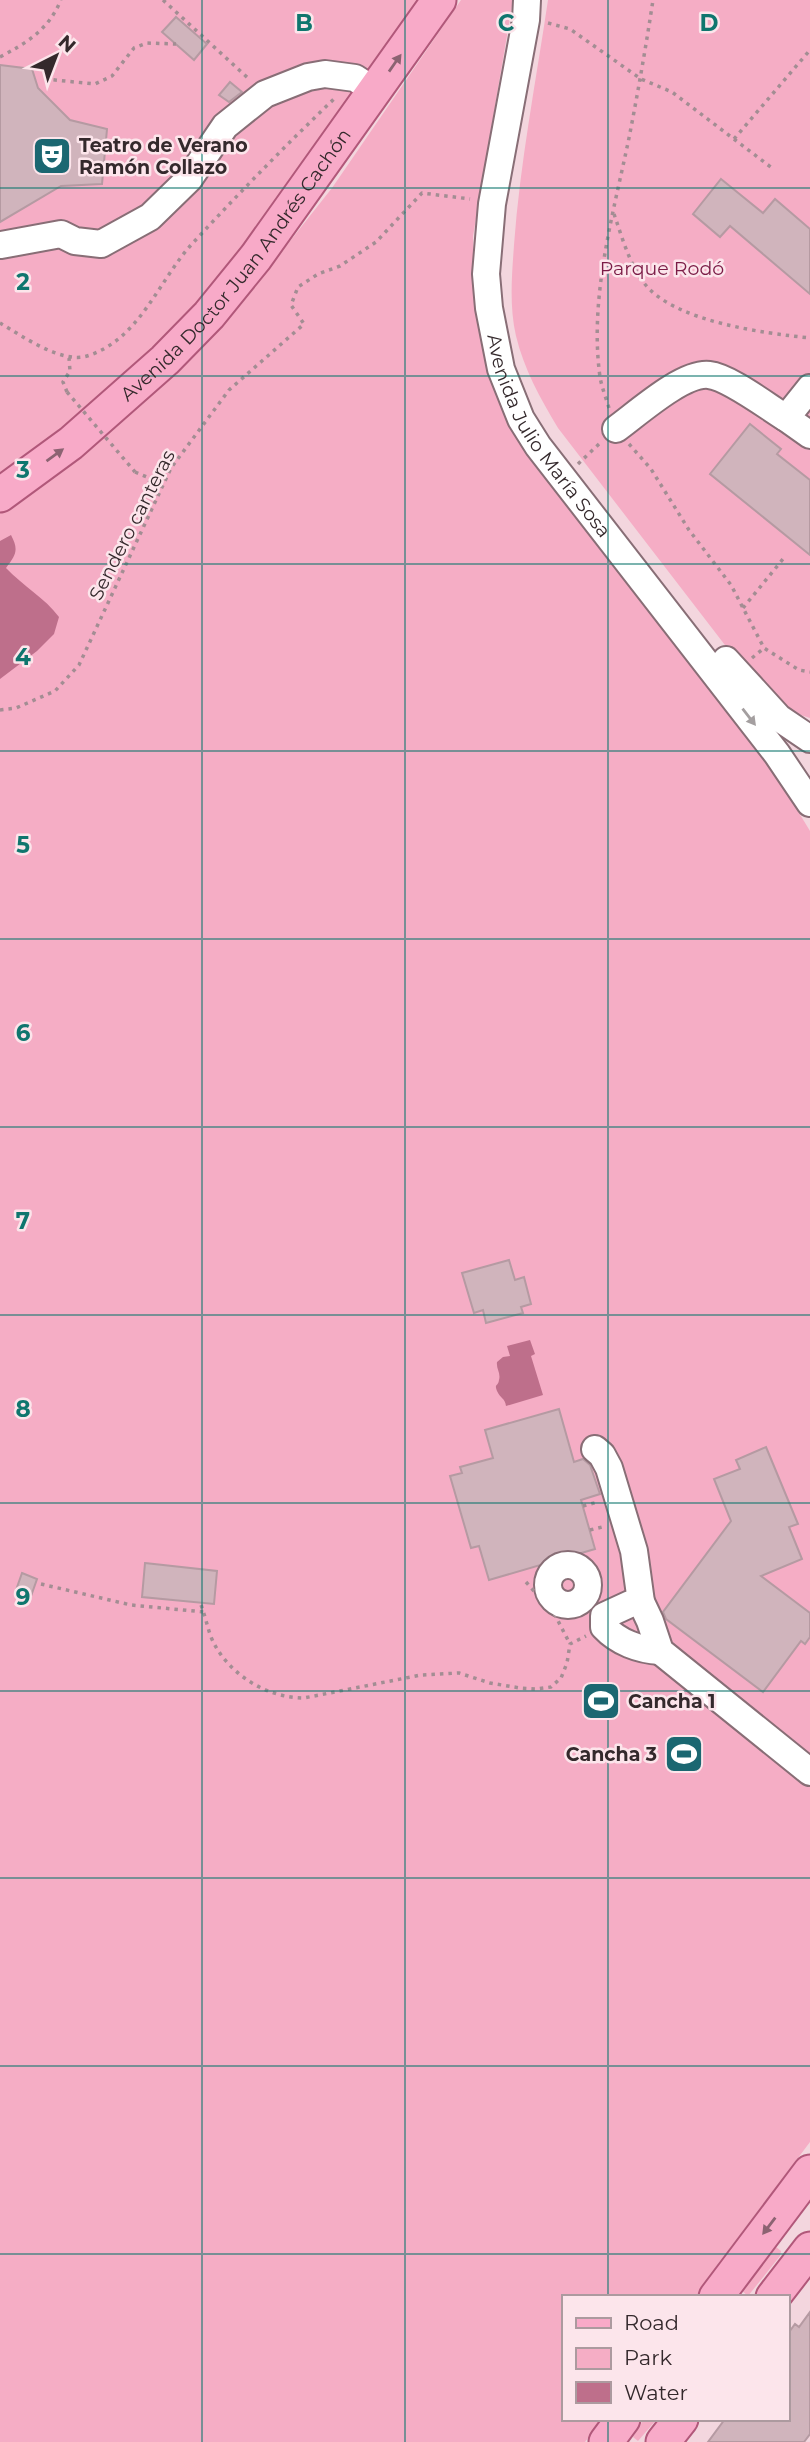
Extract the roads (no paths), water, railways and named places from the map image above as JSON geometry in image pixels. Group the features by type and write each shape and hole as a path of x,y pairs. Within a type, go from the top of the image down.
{"main road":[{"name":"Avenida Doctor Juan Andrés Cachón","path":"0,495 71,443 165,360 209,315 256,257 365,85 439,0"},
{"path":"718,2295 807,2185"},
{"path":"776,2295 810,2249"},
{"path":"606,2442 622,2421"},
{"path":"663,2442 679,2421"}],"street":[{"name":"Avenida Julio María Sosa","path":"536,7 526,20 492,204 486,274 489,308 501,369 521,419 562,478 777,754 803,793"},
{"name":"Avenida Julio María Sosa","path":"536,7 506,210 502,269 504,302 518,373 533,409 546,431 735,672 779,718 810,739"},
{"path":"1,245 61,234 75,241 101,244 150,217 189,179 225,126 265,94 325,74 365,85"},
{"path":"616,429 684,380 708,374 722,379 810,435"},
{"path":"786,418 810,388"},
{"path":"803,793 801,769 810,757"},
{"path":"595,1449 609,1468 634,1551 641,1602 660,1651 810,1772"},
{"path":"539,1591 562,1604 581,1601 604,1622 615,1639 649,1651 660,1651"},
{"path":"604,1622 630,1604 641,1602"}],"water":[{"path":"11,535 15,552 6,568 59,617 54,634 37,651 0,679 0,541"},
{"path":"530,1340 535,1354 531,1356 543,1395 506,1406 496,1389 499,1382 497,1362 510,1356 507,1346"}],"place":[{"name":"Teatro de Verano Ramón Collazo","path":"52,156"},
{"name":"Cancha 1","path":"601,1701"},
{"name":"Cancha 3","path":"684,1754"}],"park label":[{"name":"Parque Rodó","path":"662,268"}]}
